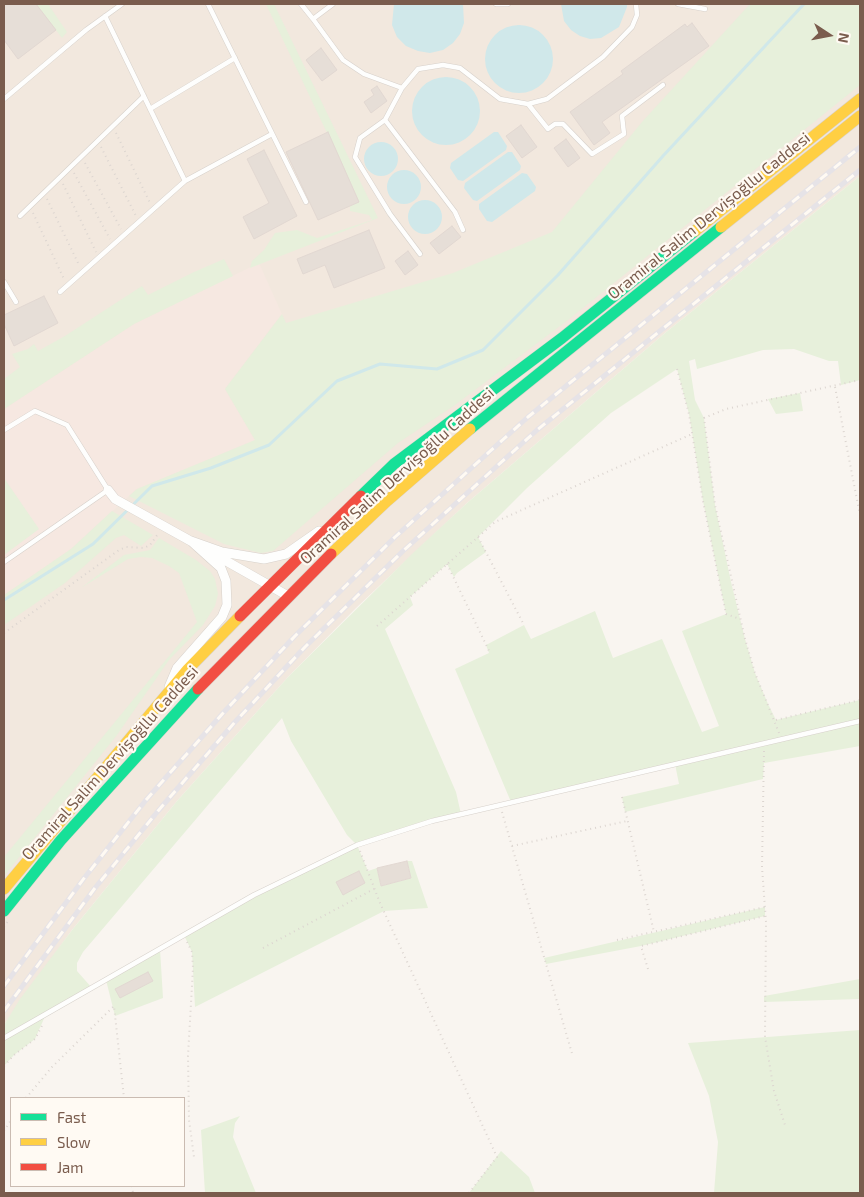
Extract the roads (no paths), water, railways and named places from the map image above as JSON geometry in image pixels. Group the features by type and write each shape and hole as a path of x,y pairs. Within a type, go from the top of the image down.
{"main road":[{"name":"Oramiral Salim Dervişoğllu Caddesi","path":"4,889 188,669 270,585 394,464 562,338 860,99"},
{"name":"Oramiral Salim Dervişoğllu Caddesi","path":"8,913 67,832 203,683 288,596 388,501 459,438 860,116"}],"street":[{"path":"108,490 114,499 288,596"},
{"path":"192,541 236,555 275,557 286,554 341,515"},
{"path":"165,697 177,668 222,617 227,605 226,581 221,568 192,541"}],"lane":[{"path":"4,99 122,4"},
{"path":"208,4 306,202"},
{"path":"301,4 332,48 350,66 364,74 402,88"},
{"path":"312,19 333,4"},
{"path":"496,4 508,4"},
{"path":"420,254 390,214 355,157 360,138 385,120 402,88 418,69 434,66 452,66 467,72 500,99 528,104 547,99 603,57 632,27 637,15 636,4"},
{"path":"678,4 704,9"},
{"path":"105,16 185,181"},
{"path":"150,109 235,58"},
{"path":"528,104 548,129 559,123 563,124 589,153 596,154 624,134 622,116 663,84"},
{"path":"20,216 144,96"},
{"path":"385,120 455,212 463,230"},
{"path":"60,292 185,181 272,134"},
{"path":"4,282 16,302"},
{"path":"4,430 35,411 67,425 108,490 4,562"},
{"path":"4,1038 268,887 357,844 432,820 860,721"}],"water":[{"path":"394,4 463,4 464,23 460,34 453,43 443,50 430,53 418,51 406,46 397,37 392,25"},
{"path":"561,4 627,4 627,7 619,27 601,38 590,39 580,36 571,30 564,21"},
{"path":"519,25 532,28 543,35 550,46 553,59 550,72 543,83 532,90 519,93 506,90 495,83 488,72 485,59 488,46 495,35 506,28"},
{"path":"446,77 459,80 470,87 477,98 480,111 477,124 470,135 459,142 446,145 433,142 422,135 415,124 412,111 415,98 422,87 433,80"},
{"path":"494,132 498,132 507,146 506,150 463,181 458,180 450,168 451,163"},
{"path":"381,142 393,147 398,159 393,171 381,176 369,171 364,159 369,147"},
{"path":"508,152 512,152 521,166 520,170 477,201 473,200 464,188 465,183"},
{"path":"404,170 416,175 421,187 416,199 404,204 392,199 387,187 392,175"},
{"path":"522,173 527,174 536,187 535,191 492,222 487,221 479,209 479,204"},
{"path":"425,200 437,205 442,217 437,229 425,234 413,229 408,217 413,205"}],"waterway":[{"path":"4,600 93,544 152,486 211,468 269,445 337,381 380,364 437,369 483,350 558,275 663,156 804,4"}],"railway":[{"path":"4,986 85,877 146,800 295,636 395,537 528,417 860,147"},
{"path":"4,1011 95,888 158,811 235,722 305,647 403,551 537,430 860,170"}]}
